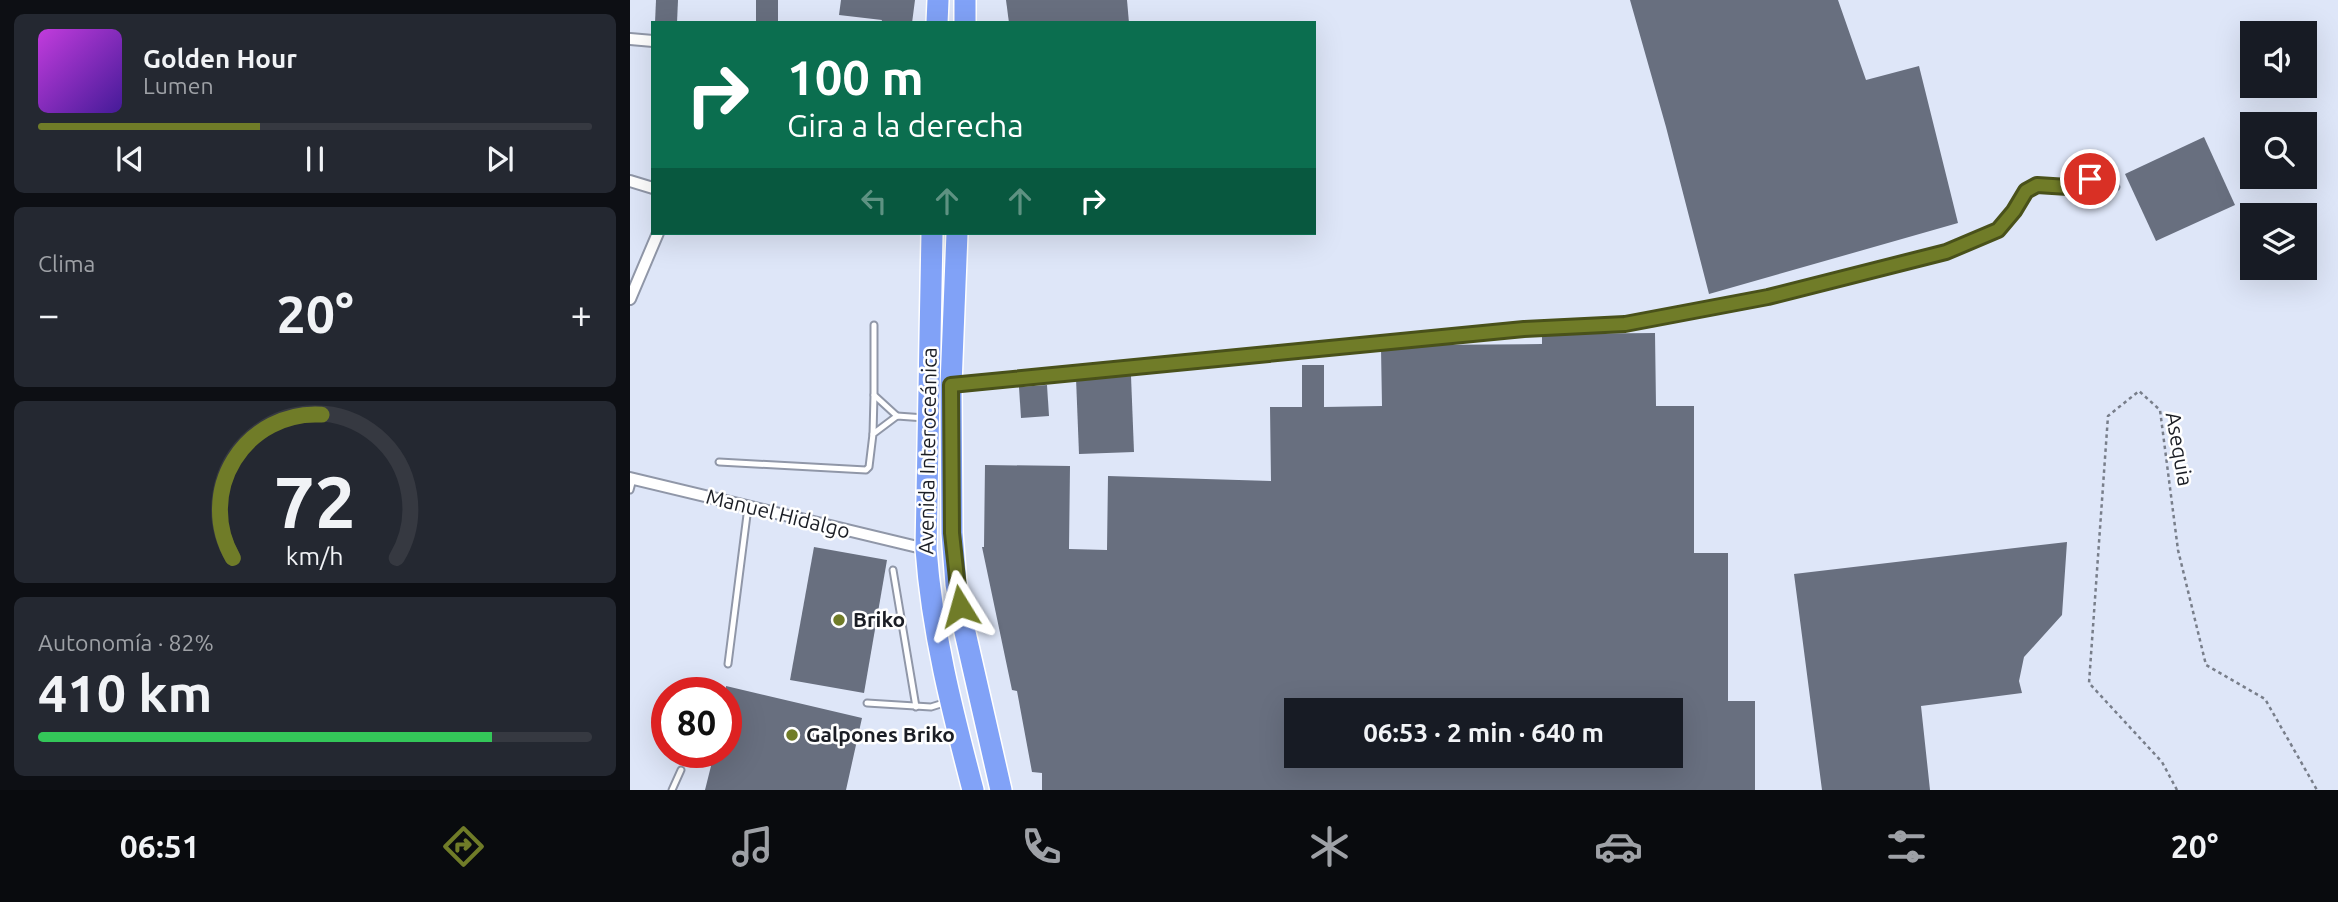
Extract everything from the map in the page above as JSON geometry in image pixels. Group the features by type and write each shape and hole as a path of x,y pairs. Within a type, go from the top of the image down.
{"highway":[{"path":"937,21 938,0"},
{"path":"965,0 965,21"},
{"name":"Avenida Interoceánica","path":"932,235 926,549 929,598 942,670 974,790"},
{"name":"Avenida Interoceánica","path":"957,235 951,385 952,533 964,628 1001,790"}],"street":[{"path":"630,39 651,41"},
{"path":"630,181 651,187"},
{"path":"630,299 657,235"},
{"name":"Manuel Hidalgo","path":"631,482 926,549"}],"lane":[{"path":"951,385 1524,329 1625,324 1768,297 1946,252 1998,230 2026,191 2037,185 2068,187 2090,179 2116,187"},
{"path":"719,462 861,471 869,467 873,434 874,325"},
{"path":"874,395 897,416 928,418"},
{"path":"873,434 897,416"},
{"path":"728,664 748,507"},
{"path":"893,570 916,707"},
{"path":"867,703 931,707 950,701"},
{"path":"673,790 681,770"}],"path":[{"name":"Asequia","path":"2177,790 2162,762 2090,683 2108,415 2139,391 2160,410 2178,550 2206,665 2265,699 2317,790"}],"building":[{"path":"656,0 678,0 677,21 655,21"},
{"path":"756,0 778,0 778,21 756,21"},
{"path":"841,0 915,0 912,21 882,21 839,15"},
{"path":"1006,0 1127,0 1129,21 1009,21"},
{"path":"1630,0 1838,0 1866,80 1919,66 1958,223 1709,294"},
{"path":"2204,137 2235,205 2156,241 2125,174"},
{"path":"1655,333 1656,406 1694,406 1694,553 1728,553 1728,701 1755,701 1755,790 1042,790 1042,773 1032,772 1017,691 1012,690 982,547 985,465 1070,466 1069,549 1107,550 1108,476 1271,481 1270,407 1302,407 1302,365 1324,365 1324,407 1382,406 1381,348 1542,344 1542,334"},
{"path":"1131,376 1134,452 1079,454 1076,378"},
{"path":"1047,385 1049,416 1021,418 1019,387"},
{"path":"2067,542 2062,615 2024,657 2019,681 2022,693 1921,706 1930,790 1822,790 1794,574"},
{"name":"Briko","path":"814,547 887,560 864,693 790,680"},
{"name":"Galpones Briko","path":"742,690 862,718 846,790 705,790 710,768 742,768"}],"place":[{"name":"Briko","path":"839,620"},
{"name":"Galpones Briko","path":"792,735"}],"route":[{"path":"960,606 952,533 951,385 1524,329 1625,324 1768,297 1946,252 1998,230 2026,191 2037,185 2068,187 2090,179"}]}
